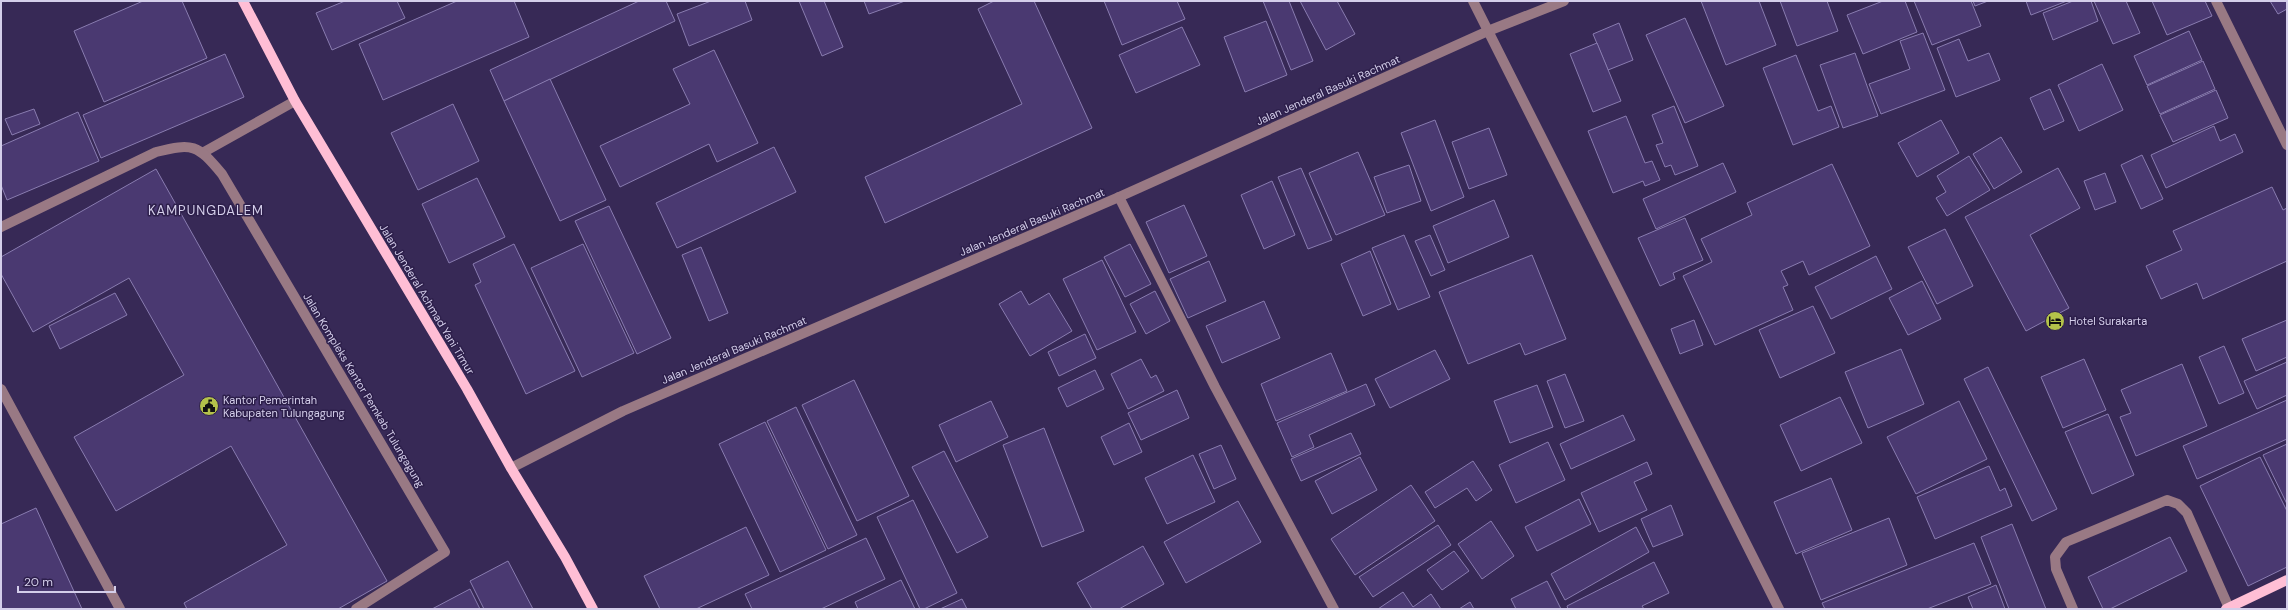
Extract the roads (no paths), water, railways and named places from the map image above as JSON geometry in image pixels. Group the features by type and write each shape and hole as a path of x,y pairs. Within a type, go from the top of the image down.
{"main road":[{"name":"Jalan Jenderal Achmad Yani Timur","path":"243,1 295,101 467,389 511,468 565,557 593,609"},
{"path":"2228,608 2287,580"}],"street":[{"path":"1473,1 1779,609"},
{"name":"Jalan Jenderal Basuki Rachmat","path":"511,468 623,412 1119,197 1488,31 1564,1"},
{"path":"2216,1 2287,145"},
{"path":"1,227 156,152 182,146 204,152 295,101"},
{"name":"Jalan Kompleks Kantor Pemkab Tulungagung","path":"204,152 222,174 445,552 356,609"},
{"path":"1119,197 1215,387 1334,609"},
{"path":"1,389 120,609"},
{"path":"2073,609 2056,569 2055,556 2066,542 2167,500 2178,504 2187,514 2228,608"}],"place":[{"name":"Hotel Surakarta","path":"2055,321"},
{"name":"Kantor Pemerintah Kabupaten Tulungagung","path":"209,406"}],"district":[{"name":"KAMPUNGDALEM","path":"206,210"}]}
